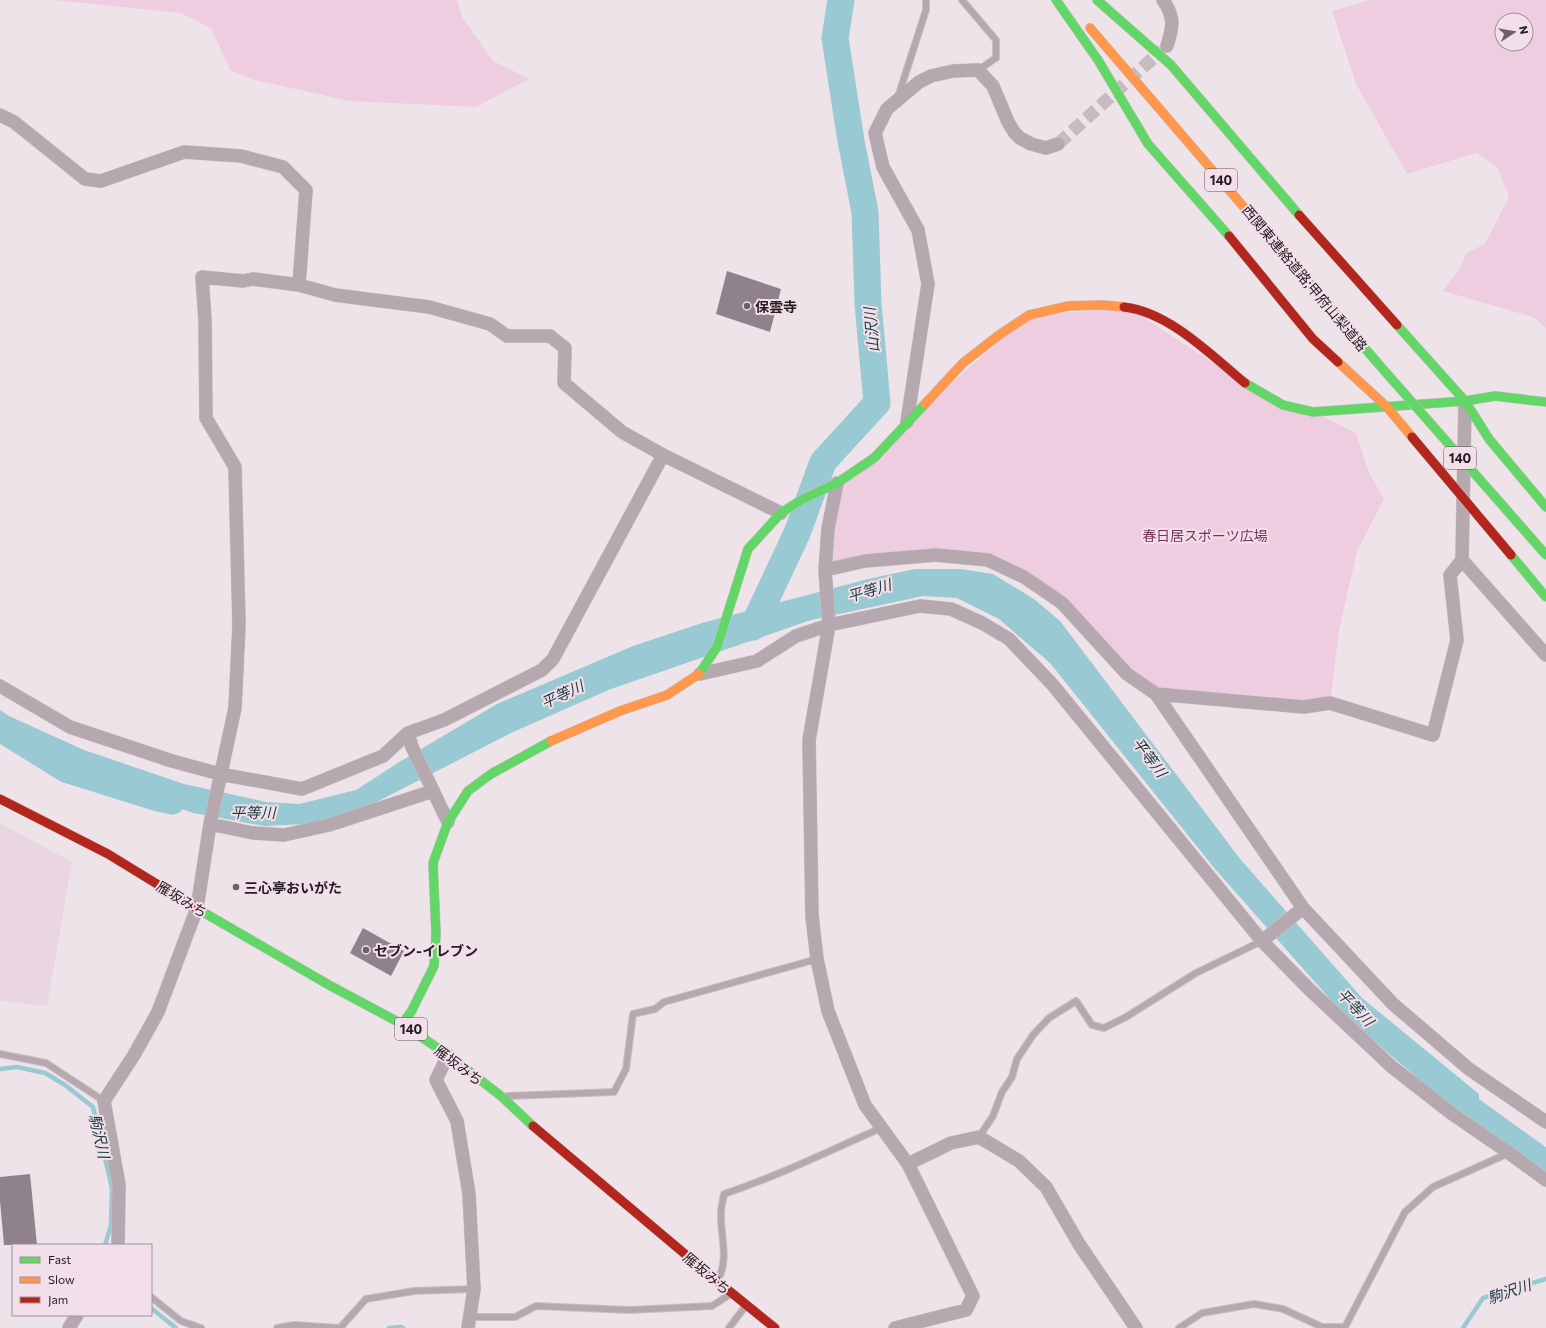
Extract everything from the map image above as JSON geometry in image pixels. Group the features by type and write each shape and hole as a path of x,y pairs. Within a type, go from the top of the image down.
{"main road":[{"path":"1056,0 1098,60 1148,144 1234,242 1313,339 1387,407 1546,597"},
{"path":"1066,0 1075,11"},
{"path":"1097,0 1171,66 1307,224 1465,401 1489,439 1546,508"},
{"name":"西関東連絡道路;甲府山梨道路","path":"1085,22 1375,360 1546,555"},
{"path":"402,1024 411,1012 434,966 436,934 433,863 448,822 468,791 491,774 565,734 613,714 667,696 700,674 717,647 748,548 781,513 801,500 834,485 874,458 963,363 999,335 1029,315 1068,306 1102,305 1129,308 1151,314 1186,335 1247,386 1283,405 1313,412 1465,401 1495,396 1546,402"},
{"name":"雁坂みち","path":"0,800 108,854 329,985 402,1024 448,1055 501,1096 546,1137 775,1328"}],"street":[{"path":"1163,0 1173,19 1172,32 1167,46"},
{"path":"907,422 928,284 918,230 883,167 875,133 888,110 915,85 931,76 953,71 978,70 993,86 1008,122 1020,138 1031,144 1046,148 1058,144"},
{"path":"0,115 14,122 85,179 101,181 184,152 241,156 283,167 306,190 299,285"},
{"path":"118,1244 119,1185 104,1101 134,1055 158,1012 197,908 210,824 235,708 239,625 235,467 206,418 205,320 202,277 243,281 253,279 299,285 335,295 429,307 490,324 507,336 550,336 565,348 564,383 622,432 663,455 781,513"},
{"path":"1156,694 1304,707 1330,703 1433,735 1457,640 1450,576 1462,560 1465,401"},
{"path":"0,686 70,727 172,761 220,774 302,789 383,756 408,733 444,720 542,670 553,659 663,455"},
{"path":"834,485 828,528 825,570 829,625 809,740 812,916 816,959 828,1011 865,1105 908,1164 973,1296 966,1310 895,1328"},
{"path":"825,570 865,562 936,555 988,560 1024,577 1062,603 1127,674 1156,694 1303,908 1394,1004 1469,1069 1546,1122"},
{"path":"1462,560 1546,655"},
{"path":"700,674 757,661 796,636 829,625 920,606 951,609 982,623 1009,640 1052,684 1262,941 1309,989 1392,1067 1451,1113 1546,1180"},
{"path":"408,733 412,747 448,822"},
{"path":"210,824 254,833 284,835 329,825 431,787"},
{"path":"1262,941 1303,908"},
{"path":"448,1055 436,1080 457,1121 469,1194 474,1289 469,1323"},
{"path":"908,1164 951,1143 978,1137 1019,1161 1046,1187 1079,1244 1136,1328"},
{"path":"69,1328 76,1316"}],"lane":[{"path":"896,102 926,10 926,0"},
{"path":"962,0 996,40 996,58 978,70"},
{"path":"978,1137 993,1116 1002,1092 1012,1077 1017,1059 1033,1035 1049,1018 1076,1001 1092,1025 1104,1028 1126,1017 1196,973 1262,941"},
{"path":"501,1096 565,1092 614,1092 626,1069 633,1014 654,1009 664,1002 816,959"},
{"path":"0,1054 46,1063 104,1101"},
{"path":"717,1281 722,1272 724,1250 721,1212 724,1194 748,1186 881,1128"},
{"path":"1179,1328 1202,1313 1254,1304 1283,1309 1322,1327 1345,1327 1404,1212 1433,1187 1509,1153"},
{"path":"277,1328 294,1325 340,1328 366,1298 414,1291 474,1289"},
{"path":"469,1323 515,1317 536,1306 630,1310 712,1306 732,1293"},
{"path":"152,1298 181,1321 201,1328"},
{"path":"729,1328 746,1305"}],"shaded area":[{"path":"0,823 72,862 47,1006 0,1001"}],"green space":[{"path":"54,0 457,0 462,17 493,61 529,79 476,107 349,101 255,80 230,70 211,28 181,13"},
{"path":"1370,0 1546,0 1546,328 1533,317 1443,291 1461,267 1466,253 1485,244 1509,197 1497,167 1476,153 1407,174 1356,84 1332,11"},
{"name":"春日居スポーツ広場","path":"1129,308 1247,385 1313,412 1356,433 1369,473 1384,499 1357,551 1339,630 1330,703 1156,694 1062,603 988,560 936,555 825,570 837,483 1029,315"}],"water":[{"path":"915,569 960,569 993,574 1034,599 1060,621 1241,860 1362,998 1479,1094 1479,1131 1345,1016 1215,869 1050,663 999,619 957,598 923,596 811,620 611,689 513,732 359,811 306,824 265,826 193,813 70,767 0,734 0,710 9,716 84,750 184,784 266,802 299,804 356,790 401,761 497,704 633,646 702,623 868,579"}],"building":[{"path":"727,271 781,289 770,332 716,314"},
{"path":"363,928 404,951 391,976 350,953"},
{"path":"30,1174 37,1244 4,1245 0,1201 0,1177"}],"waterway":[{"name":"山沢川","path":"753,627 797,533 823,462 877,403 868,304 865,212 851,141 835,38 841,0"},
{"name":"平等川","path":"0,728 66,769 172,801"},
{"name":"駒沢川","path":"0,1069 17,1067 45,1073 65,1085 93,1107 112,1188 111,1225 105,1244"},
{"name":"平等川","path":"1449,1094 1546,1164"},
{"name":"駒沢川","path":"1463,1328 1483,1298 1546,1279"},
{"name":"駒沢川","path":"152,1309 176,1328"},
{"name":"駒沢川","path":"389,1328 403,1328"}],"tunnel":[{"path":"1058,144 1162,50"}],"traffic: fast":[{"path":"1056,0 1098,60 1148,144 1229,236"},
{"path":"1097,0 1171,65 1299,215"},
{"path":"1279,248 1375,360"},
{"path":"1397,325 1465,401 1489,439 1546,507"},
{"path":"1375,360 1546,555"},
{"path":"1245,383 1283,405 1313,412 1465,401 1495,396 1546,402"},
{"path":"699,674 717,647 748,549 781,513 801,500 837,483 874,458 925,404"},
{"path":"1511,555 1546,597"},
{"path":"402,1024 411,1012 434,966 436,934 433,863 448,822 468,791 491,774 551,741"},
{"path":"196,908 329,985 402,1024 448,1055 501,1096 533,1126"}],"traffic: slow":[{"path":"1090,28 1279,248"},
{"path":"925,404 963,363 999,335 1029,315 1068,306 1102,305 1124,307"},
{"path":"1338,362 1387,407 1412,437"},
{"path":"551,741 620,711 667,695 699,674"}],"traffic: jam":[{"path":"1299,215 1397,325"},
{"path":"1229,236 1313,339 1338,362"},
{"path":"1124,307 1157,317 1189,336 1245,383"},
{"path":"1412,437 1511,555"},
{"path":"0,799 108,854 196,908"},
{"path":"533,1126 775,1328"}],"place":[{"name":"保雲寺","path":"747,306"},
{"name":"三心亭おいがた","path":"236,887"},
{"name":"セブン-イレブン","path":"366,950"}]}
